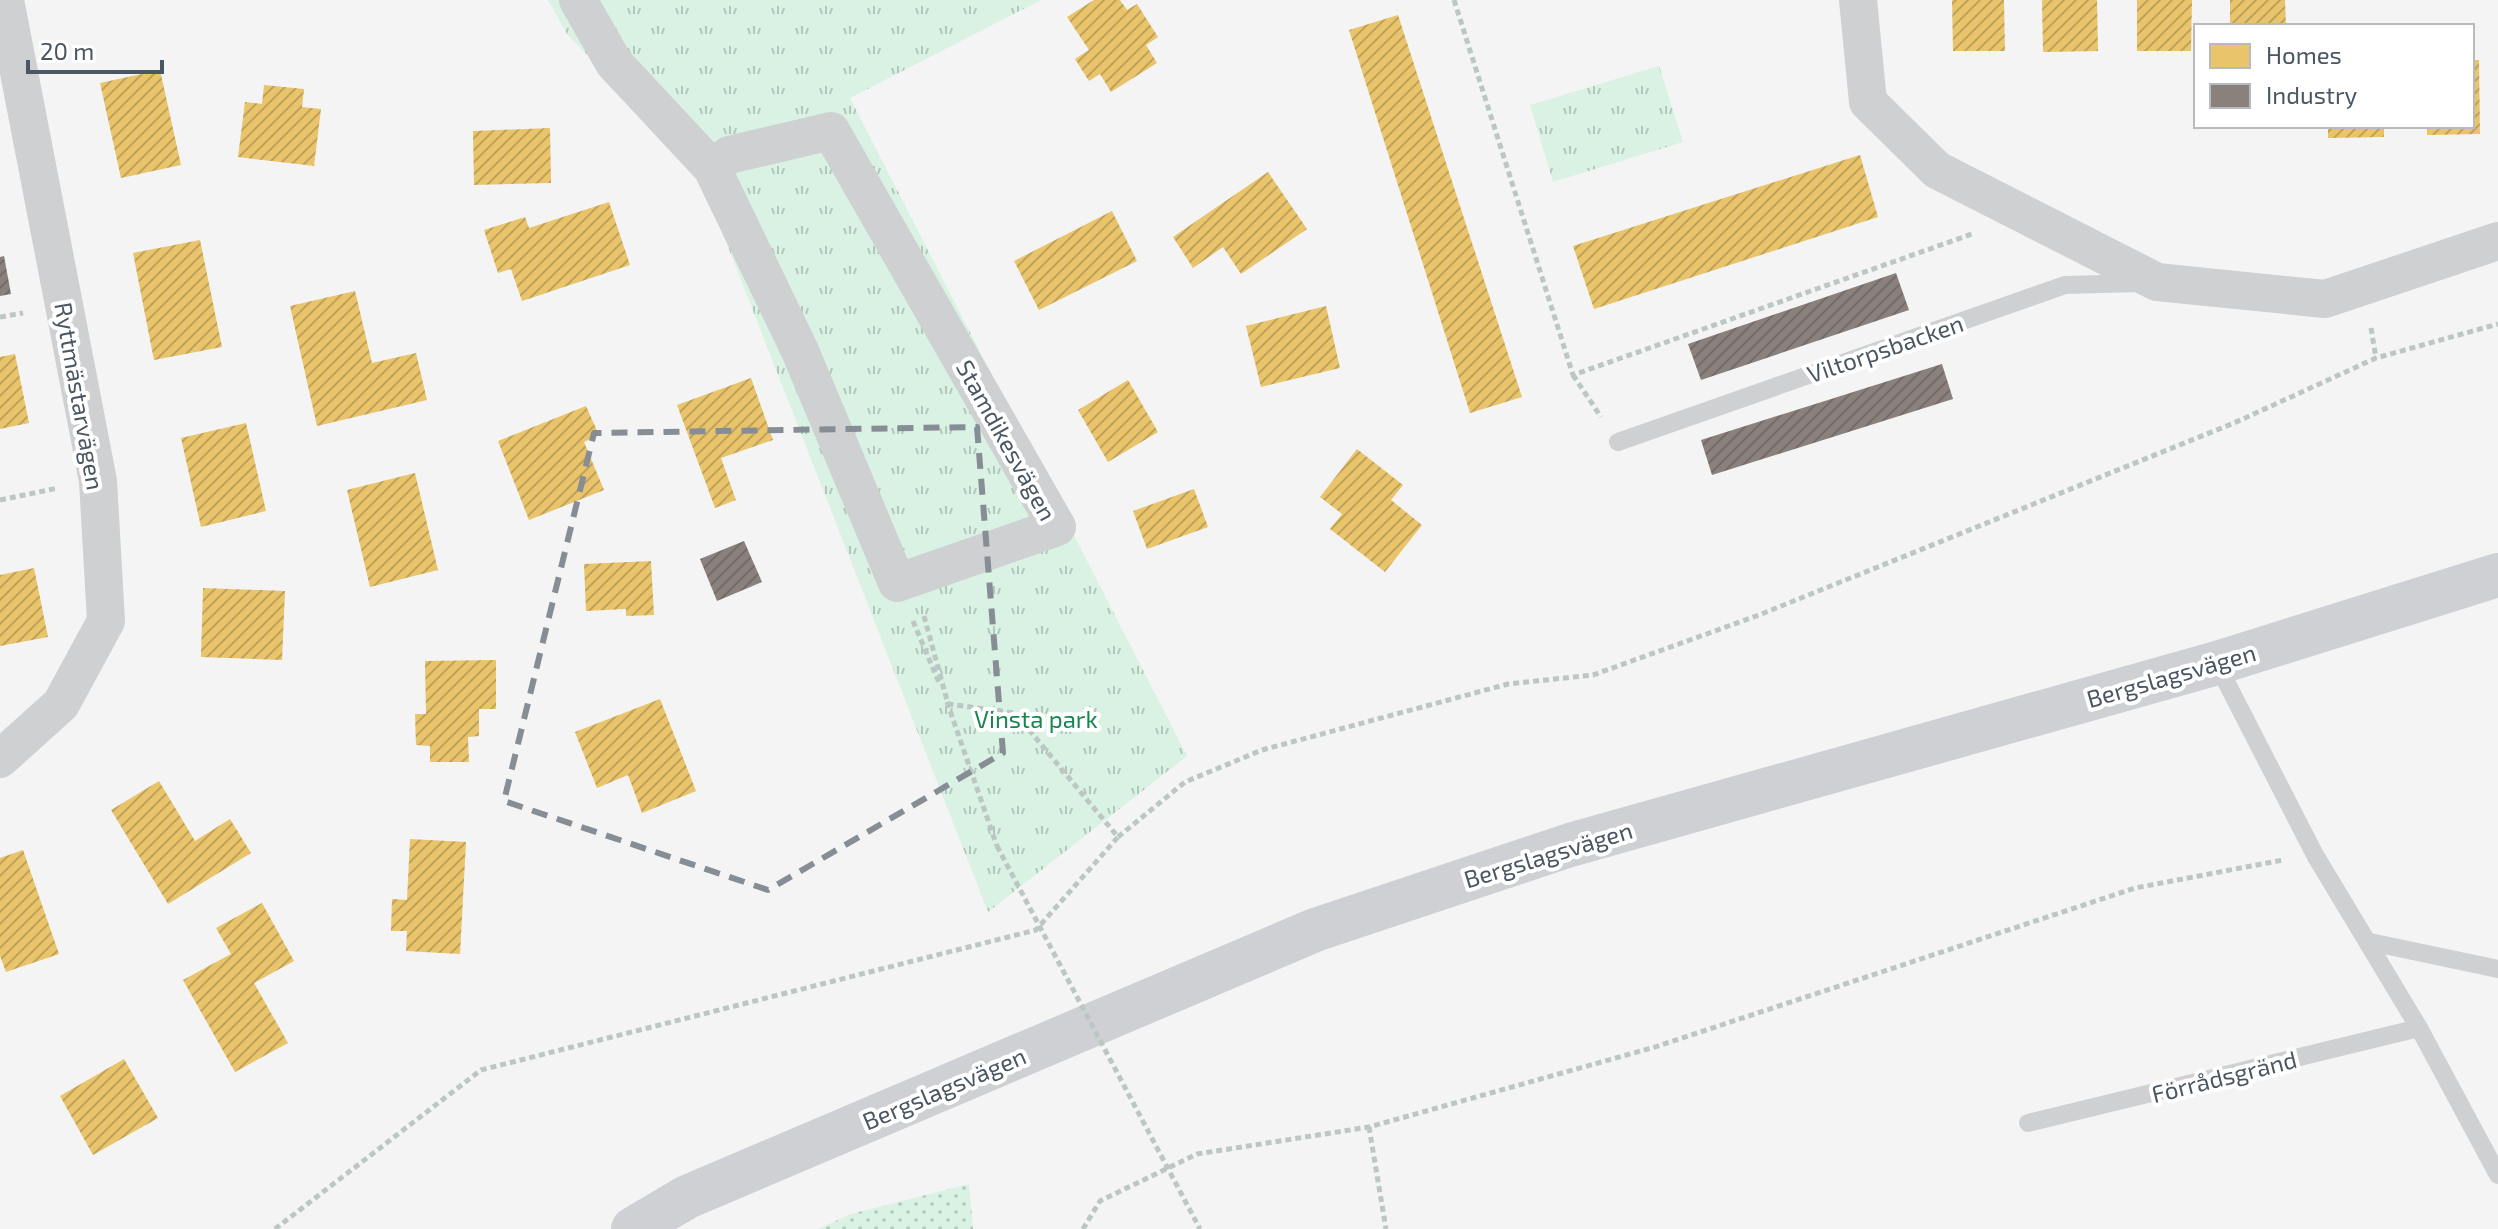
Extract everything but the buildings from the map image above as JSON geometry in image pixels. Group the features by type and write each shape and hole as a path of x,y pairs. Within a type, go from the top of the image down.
{"main road":[{"name":"Bergslagsvägen","path":"633,1229 687,1197 1315,930 1570,845 2217,663 2498,575"}],"street":[{"name":"Ryttmästarvägen","path":"0,759 61,704 106,621 98,481 5,0"},
{"path":"578,0 614,63 712,168 800,351 897,583"},
{"name":"Viltorpsbacken","path":"1858,0 1868,102 1937,170 2157,282 2325,299 2498,241"},
{"name":"Stamdikesvägen","path":"712,168 729,155 831,131 1057,527 897,583"}],"lane":[{"name":"Viltorpsbacken","path":"1618,442 2065,285 2157,282"},
{"path":"2217,663 2315,855 2370,942 2498,1175"},
{"path":"2370,942 2498,969"},
{"name":"Förrådsgränd","path":"2028,1123 2419,1028"}],"path":[{"path":"1454,0 1573,375 1618,442"},
{"path":"1573,375 2026,215"},
{"path":"275,1229 481,1070 1036,930 1118,837 1185,782 1262,750 1508,684 1593,675 1759,615 2234,423 2376,358 2498,324"},
{"path":"0,500 98,481"},
{"path":"897,583 948,704 997,846 1200,1229"},
{"path":"948,704 1015,713 1118,837"},
{"path":"1083,1229 1100,1201 1197,1154 1369,1127 1655,1047 2135,888 2315,855"},
{"path":"1369,1127 1386,1229"}],"highlighted area":[{"path":"977,427 1003,753 768,890 504,801 594,433"}],"green space":[{"name":"Vinsta park","path":"548,0 1041,0 850,98 1187,756 988,912 698,170 567,34"},
{"path":"1659,66 1683,142 1553,182 1530,105"},
{"path":"969,1184 973,1229 818,1229 851,1214"}]}
